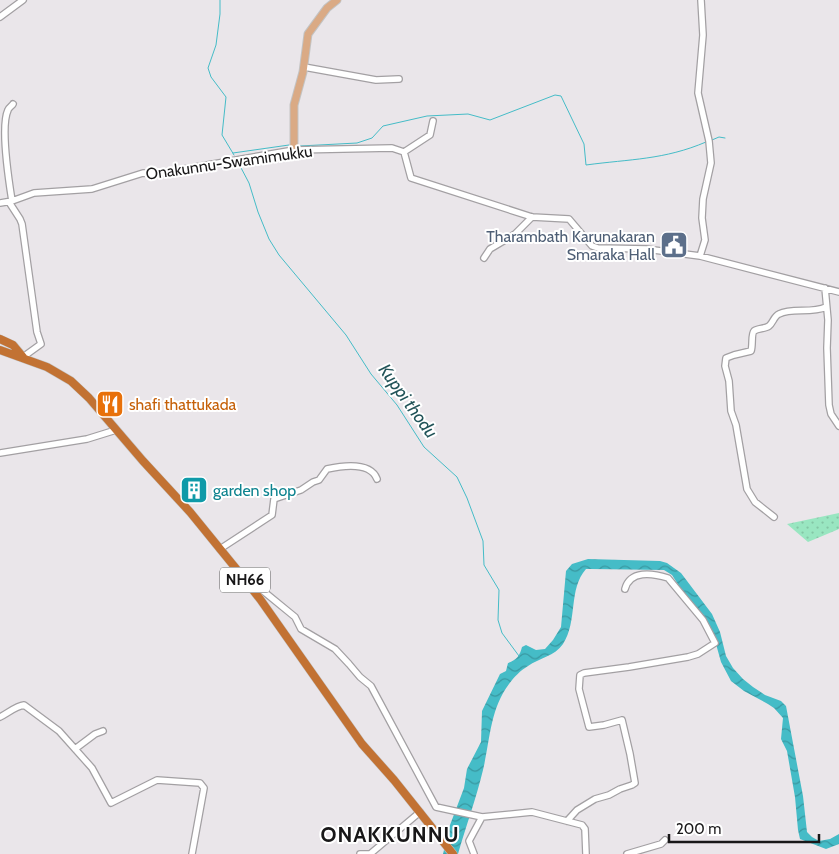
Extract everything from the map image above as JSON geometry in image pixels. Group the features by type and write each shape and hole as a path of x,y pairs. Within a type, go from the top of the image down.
{"highway":[{"name":"NH66","path":"0,339 13,345 23,357"},
{"name":"NH66","path":"1,351 23,357 47,367 71,381 89,398 190,512 238,571 260,599 362,744 453,854"}],"main road":[{"path":"294,150 294,106 304,67 308,34 327,8 337,0"}],"street":[{"path":"0,17 23,0"},
{"path":"700,256 705,240 702,198 711,164 709,141 698,93 703,35 701,0"},
{"path":"304,67 376,80 398,79"},
{"path":"13,104 8,110 6,129 6,162 10,202 22,224 40,344 23,357"},
{"path":"433,122 430,134 404,152 411,178 532,217 569,219 592,246 598,248 646,249 700,256 839,292"},
{"name":"Onakunnu-Swamimukku","path":"0,203 10,202 34,193 92,189 143,172 155,174 294,150 392,148 404,152"},
{"path":"484,258 490,249 515,234 532,217"},
{"path":"825,288 828,320 829,405 831,414 839,426"},
{"path":"774,517 755,502 748,489 736,425 731,411 729,381 725,366 726,358 752,351 753,333 768,328 777,315 788,312 819,310 826,307"},
{"path":"0,453 87,439 116,430"},
{"path":"220,549 272,515 274,499 307,487 319,480 327,469 358,467 367,469 375,474 377,479"},
{"path":"238,571 295,617 301,629 335,649 360,677 371,686 436,807 482,816 532,812 582,825 585,829 586,854"},
{"path":"567,821 577,810 595,799 609,795 635,782 622,720 589,727 579,689 580,675 629,668 698,654 714,643 703,620 668,578 635,575 628,580 625,589"},
{"path":"0,716 9,713 18,705 24,705 59,730 92,768 111,803 157,780 200,783 204,788 192,854"},
{"path":"75,749 95,734 103,731"},
{"path":"360,854 370,854 420,812"},
{"path":"474,854 469,840 482,816"},
{"path":"627,854 655,846 665,840"}],"green space":[{"path":"839,513 839,529 808,542 787,524"}],"water":[{"path":"588,559 660,561 667,563 681,573 712,614 720,632 726,656 733,668 753,687 765,695 781,701 786,706 803,796 807,832 819,841 830,839 839,834 839,844 826,849 800,839 787,751 781,739 783,718 774,708 744,691 731,681 721,662 716,644 672,575 664,570 586,569 580,577 577,586 568,635 563,644 556,651 532,663 520,672 511,681 503,694 494,715 480,781 458,854 443,854 450,825 464,788 467,769 481,742 482,711 500,674 506,671 508,663 518,657 522,647 526,645 536,650 545,649 553,640 561,627 566,571 572,564"}],"waterway":[{"path":"220,0 216,45 208,68 211,77 226,97 222,135 234,155"},
{"path":"300,146 357,143 372,138 383,126 427,116 468,114 490,120 555,95 561,96 584,144 586,165 661,156 706,142"},
{"path":"712,140 719,137 725,138"},
{"path":"233,153 289,145"},
{"name":"Kuppi thodu","path":"239,164 249,183 269,239 279,255 346,335 371,374 397,405 424,447 457,477 483,541 484,565 499,590 498,620 502,633 519,656"}],"place":[{"name":"Tharambath Karunakaran Smaraka Hall","path":"674,245"},
{"name":"shafi thattukada","path":"110,404"},
{"name":"garden shop","path":"194,490"}],"district":[{"name":"ONAKKUNNU","path":"390,835"}]}
